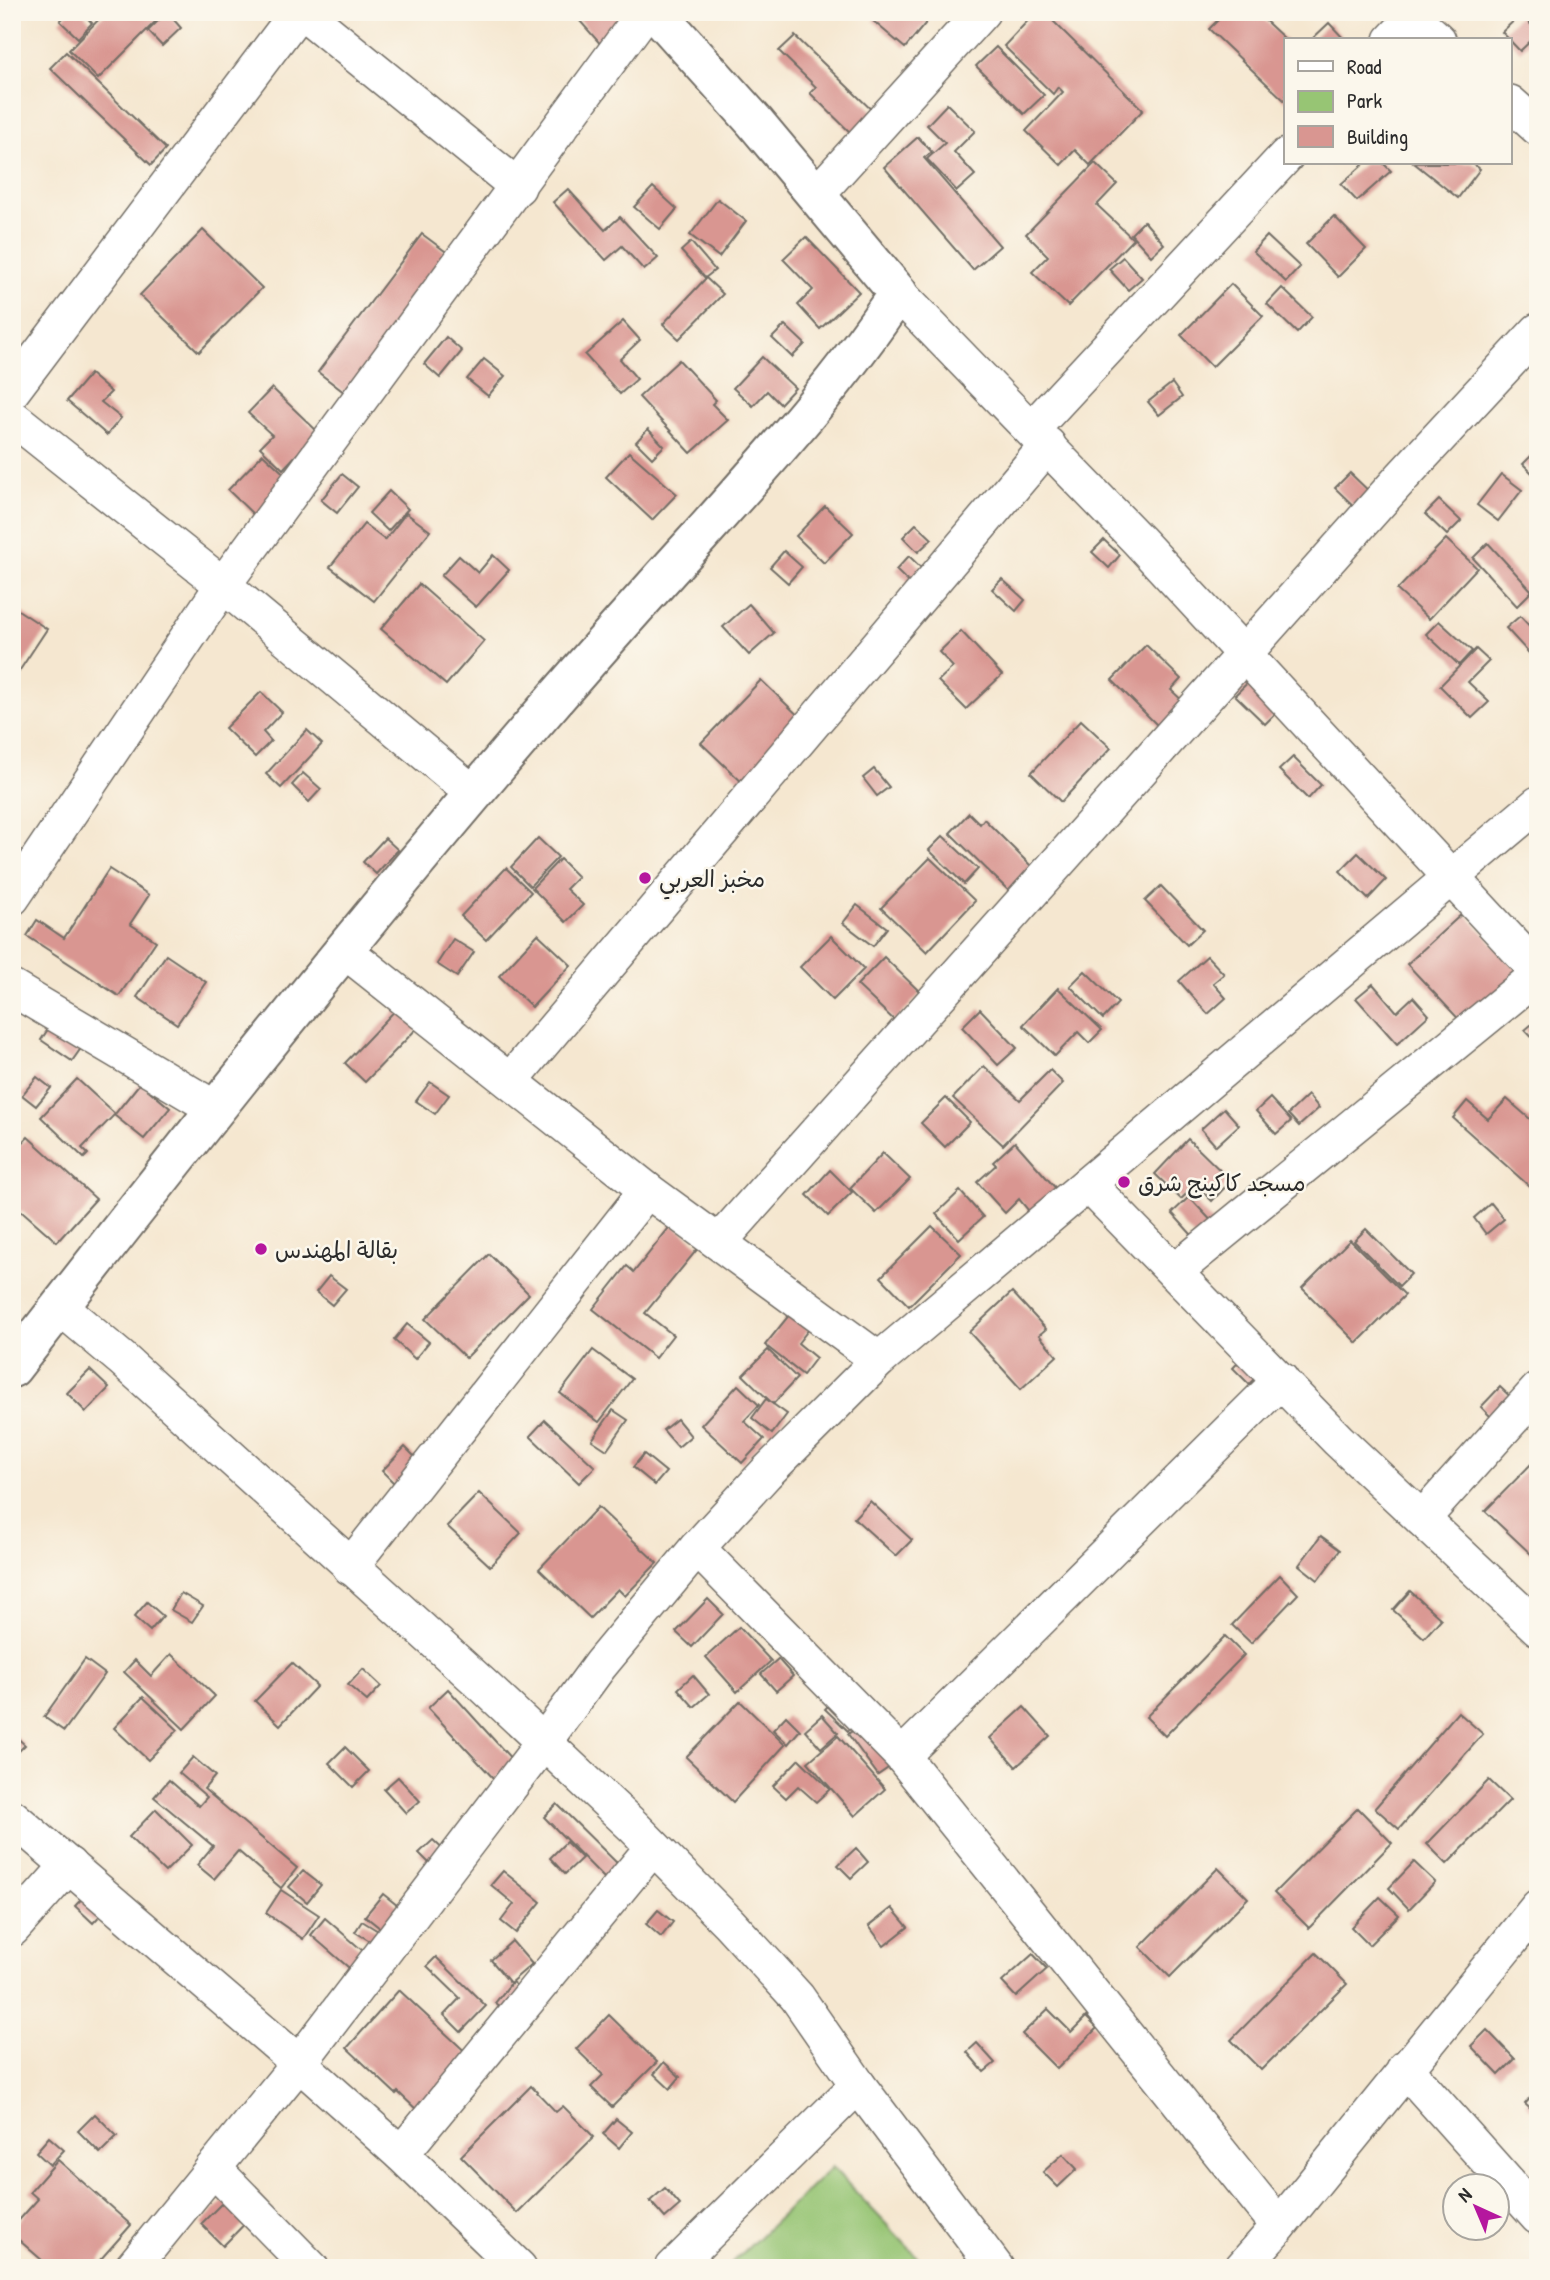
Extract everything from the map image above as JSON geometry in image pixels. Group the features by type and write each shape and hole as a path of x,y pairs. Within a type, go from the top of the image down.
{"street":[{"path":"12,391 298,12"},
{"path":"303,12 518,187"},
{"path":"12,898 223,585 645,12"},
{"path":"656,12 754,121 898,293 1040,437 1244,653 1452,876 1538,973 1174,1272"},
{"path":"816,195 982,12"},
{"path":"1512,105 1538,128"},
{"path":"510,1081 1040,437 1284,158"},
{"path":"12,1368 216,1109 473,793 811,411 866,342 898,293"},
{"path":"719,1242 1393,487 1538,331"},
{"path":"12,417 223,585 473,793"},
{"path":"132,2268 299,2063 544,1743 600,1665 697,1548 766,1473 879,1360 1538,804"},
{"path":"344,950 647,1190 879,1360"},
{"path":"12,988 216,1109"},
{"path":"1088,1184 1338,1440 1538,1628"},
{"path":"350,1567 647,1190"},
{"path":"60,1307 122,1359 485,1687 729,1923 797,1997 858,2085 996,2268"},
{"path":"902,1756 1281,1380"},
{"path":"1422,1519 1538,1390"},
{"path":"697,1548 902,1756 1279,2226"},
{"path":"12,1817 299,2063 401,2154 519,2268"},
{"path":"401,2154 653,1847"},
{"path":"12,1929 69,1865"},
{"path":"1242,2268 1538,1907"},
{"path":"1405,2068 1538,2217"},
{"path":"673,2268 858,2085"},
{"path":"213,2168 311,2268"}],"green space":[{"path":"832,2167 928,2268 727,2268"}],"building":[{"path":"69,12 82,12 92,23 78,38 60,21"},
{"path":"106,12 155,12 160,17 98,79 69,50"},
{"path":"167,12 181,28 162,46 148,31"},
{"path":"572,12 631,12 603,47"},
{"path":"881,12 935,12 905,48 873,21"},
{"path":"1036,12 1044,12 1143,110 1090,165 1075,150 1061,165 1026,131 1063,92 1058,87 1053,94 1004,46"},
{"path":"1226,12 1256,12 1284,38 1284,100 1209,29"},
{"path":"1521,14 1538,34 1520,51 1512,43 1512,38 1508,38 1502,32"},
{"path":"1329,23 1343,38 1313,38"},
{"path":"795,36 880,118 858,140 810,93 816,87 779,51"},
{"path":"996,47 1044,95 1024,114 976,66"},
{"path":"66,52 166,149 151,165 50,68"},
{"path":"947,104 975,131 954,152 975,175 957,191 927,159 945,143 927,125"},
{"path":"918,137 932,152 924,158 1000,246 973,270 884,167"},
{"path":"1095,163 1117,184 1097,205 1133,239 1068,306 1032,272 1048,256 1026,234"},
{"path":"1364,164 1384,164 1391,171 1357,201 1341,184"},
{"path":"1415,164 1473,164 1480,169 1458,198"},
{"path":"653,187 677,209 660,229 634,207"},
{"path":"568,189 605,230 620,217 658,258 644,270 622,246 606,260 553,202"},
{"path":"718,199 746,221 719,257 690,235"},
{"path":"1334,216 1366,249 1338,277 1306,244"},
{"path":"1144,221 1164,244 1151,256 1131,234"},
{"path":"203,230 262,288 199,352 140,295"},
{"path":"422,234 453,257 349,396 318,372"},
{"path":"1267,236 1300,267 1286,282 1253,251"},
{"path":"806,237 859,292 820,329 798,305 813,290 783,259"},
{"path":"691,242 715,270 705,278 681,251"},
{"path":"1123,257 1142,278 1128,290 1109,269"},
{"path":"706,278 723,294 679,339 663,324"},
{"path":"1231,284 1263,316 1212,367 1181,335"},
{"path":"1282,288 1312,317 1297,333 1267,304"},
{"path":"623,321 640,340 620,359 637,379 620,394 585,355"},
{"path":"785,325 805,344 792,357 772,338"},
{"path":"446,337 462,351 440,378 424,364"},
{"path":"762,357 795,388 780,404 767,391 753,406 733,388"},
{"path":"484,359 505,376 488,396 467,379"},
{"path":"679,360 716,400 712,404 728,420 691,453 639,397"},
{"path":"90,374 111,392 101,402 121,418 107,435 67,401"},
{"path":"1172,383 1182,397 1159,415 1148,402"},
{"path":"272,388 318,432 283,469 260,447 272,435 248,413"},
{"path":"648,429 664,446 652,458 636,442"},
{"path":"1538,449 1538,479 1523,464"},
{"path":"629,452 677,494 652,520 606,477"},
{"path":"263,454 292,481 257,518 228,490"},
{"path":"1350,473 1375,497 1360,512 1335,488"},
{"path":"342,474 358,487 337,513 321,500"},
{"path":"1501,474 1522,490 1498,521 1477,505"},
{"path":"389,491 408,509 388,531 369,513"},
{"path":"1439,500 1461,521 1447,535 1425,514"},
{"path":"825,506 853,533 824,563 796,536"},
{"path":"406,513 430,531 374,601 330,567 364,524 385,540"},
{"path":"916,524 932,539 918,552 903,537"},
{"path":"1446,539 1477,568 1429,619 1397,590"},
{"path":"1104,540 1120,555 1109,568 1092,552"},
{"path":"1488,543 1532,591 1517,606 1473,558"},
{"path":"784,551 802,567 788,583 770,567"},
{"path":"493,555 509,570 476,607 441,576 459,556 478,573"},
{"path":"909,556 940,586 927,600 896,570"},
{"path":"1002,579 1025,600 1016,611 992,589"},
{"path":"419,584 484,641 446,685 381,629"},
{"path":"749,604 774,633 749,655 723,627"},
{"path":"12,606 47,629 12,682"},
{"path":"1520,616 1538,635 1538,663 1506,628"},
{"path":"1439,621 1472,651 1459,665 1426,634"},
{"path":"961,631 1002,675 966,709 938,681 953,667 939,652"},
{"path":"1146,645 1181,679 1171,690 1189,707 1164,732 1112,680"},
{"path":"1476,649 1489,661 1468,682 1489,702 1472,718 1440,686"},
{"path":"1264,667 1293,696 1265,724 1235,695"},
{"path":"761,680 809,726 747,787 701,743"},
{"path":"261,692 282,712 263,732 271,741 255,757 225,728"},
{"path":"1081,720 1111,748 1061,802 1031,773"},
{"path":"307,730 322,744 281,788 266,774"},
{"path":"1293,757 1321,785 1308,799 1279,770"},
{"path":"874,769 889,787 877,796 863,778"},
{"path":"303,773 321,789 309,802 292,785"},
{"path":"969,813 980,824 984,819 1040,875 1016,898 950,833"},
{"path":"943,836 978,869 964,884 929,850"},
{"path":"385,838 398,850 376,874 363,862"},
{"path":"538,838 558,857 530,886 511,867"},
{"path":"1358,853 1386,880 1368,899 1340,871"},
{"path":"930,858 975,901 927,952 881,908"},
{"path":"560,859 578,877 566,889 583,905 566,922 532,888"},
{"path":"506,868 531,892 486,940 461,916"},
{"path":"109,869 149,895 130,924 156,941 119,996 27,936 37,920 64,938"},
{"path":"1161,886 1203,930 1187,945 1145,901"},
{"path":"857,905 887,928 873,946 843,923"},
{"path":"1464,912 1522,975 1467,1028 1407,964"},
{"path":"538,934 571,965 532,1007 499,976"},
{"path":"831,936 864,969 833,1000 800,967"},
{"path":"453,939 474,952 457,977 437,964"},
{"path":"166,955 206,982 177,1024 137,997"},
{"path":"1207,956 1224,974 1213,983 1226,998 1208,1014 1179,981"},
{"path":"884,957 921,993 895,1021 857,985"},
{"path":"1085,971 1118,1003 1103,1019 1070,986"},
{"path":"1373,984 1397,1012 1413,997 1429,1015 1397,1044 1356,998"},
{"path":"1058,988 1102,1030 1089,1043 1078,1032 1055,1056 1023,1025"},
{"path":"405,1000 425,1020 365,1082 345,1063"},
{"path":"980,1009 1017,1048 998,1065 962,1027"},
{"path":"1538,1019 1538,1044 1525,1030"},
{"path":"54,1020 86,1041 72,1061 41,1040"},
{"path":"984,1066 1020,1100 1050,1070 1063,1083 1003,1145 953,1098"},
{"path":"37,1077 51,1088 36,1106 22,1095"},
{"path":"77,1079 115,1114 140,1083 170,1108 144,1139 114,1115 82,1148 88,1154 84,1158 41,1117"},
{"path":"430,1082 449,1095 435,1114 416,1101"},
{"path":"1308,1095 1319,1108 1299,1126 1288,1114"},
{"path":"946,1098 970,1122 945,1147 921,1123"},
{"path":"1270,1098 1291,1121 1276,1134 1256,1111"},
{"path":"1507,1099 1538,1126 1538,1194 1453,1118 1467,1101 1488,1119"},
{"path":"1224,1108 1239,1125 1216,1146 1201,1129"},
{"path":"28,1137 96,1199 57,1242 22,1211 12,1221 12,1146 16,1150"},
{"path":"1188,1139 1231,1181 1212,1201 1196,1185 1181,1199 1155,1174"},
{"path":"1015,1142 1059,1192 1033,1216 1019,1199 1005,1213 977,1182 996,1165 993,1162"},
{"path":"883,1153 910,1179 876,1213 850,1188"},
{"path":"830,1170 852,1192 828,1216 807,1195"},
{"path":"960,1191 983,1217 959,1239 936,1214"},
{"path":"1189,1197 1217,1227 1199,1243 1172,1213"},
{"path":"1491,1203 1504,1219 1486,1234 1474,1218"},
{"path":"672,1224 700,1246 645,1313 673,1335 655,1358 593,1309 627,1266 634,1272"},
{"path":"932,1226 961,1254 909,1306 881,1277"},
{"path":"1366,1229 1411,1274 1399,1286 1354,1241"},
{"path":"1350,1240 1405,1295 1357,1343 1302,1288"},
{"path":"489,1254 529,1294 466,1358 425,1319"},
{"path":"329,1276 346,1289 332,1305 316,1292"},
{"path":"1012,1292 1046,1329 1039,1335 1057,1356 1021,1389 969,1332"},
{"path":"790,1314 809,1329 798,1343 816,1358 803,1375 765,1345"},
{"path":"407,1324 429,1342 415,1359 394,1340"},
{"path":"593,1350 632,1379 599,1422 560,1393"},
{"path":"768,1350 797,1378 773,1404 743,1375"},
{"path":"1244,1356 1261,1372 1249,1384 1233,1368"},
{"path":"90,1370 109,1388 86,1412 67,1393"},
{"path":"738,1385 759,1405 744,1421 764,1439 742,1463 701,1425"},
{"path":"1500,1387 1517,1403 1497,1423 1481,1407"},
{"path":"766,1399 787,1414 772,1434 752,1418"},
{"path":"613,1410 628,1420 607,1450 592,1440"},
{"path":"677,1419 691,1436 678,1447 663,1430"},
{"path":"545,1420 595,1467 579,1483 530,1436"},
{"path":"405,1447 427,1469 403,1492 382,1471"},
{"path":"644,1454 666,1472 655,1485 633,1467"},
{"path":"1538,1457 1538,1552 1533,1556 1485,1511"},
{"path":"479,1493 521,1533 490,1566 447,1526"},
{"path":"870,1501 912,1540 896,1556 854,1518"},
{"path":"598,1507 657,1563 625,1596 618,1589 590,1618 539,1569"},
{"path":"1321,1536 1340,1550 1318,1580 1299,1565"},
{"path":"1280,1575 1298,1594 1251,1643 1232,1625"},
{"path":"1410,1591 1441,1619 1424,1638 1393,1610"},
{"path":"181,1593 203,1606 192,1622 171,1610"},
{"path":"708,1599 723,1614 692,1647 676,1632"},
{"path":"147,1602 163,1616 150,1631 134,1617"},
{"path":"739,1627 771,1661 737,1692 706,1657"},
{"path":"1225,1636 1244,1655 1165,1736 1146,1717"},
{"path":"171,1654 215,1696 184,1729 124,1672 135,1660 151,1676"},
{"path":"85,1659 105,1674 64,1731 44,1717"},
{"path":"778,1659 793,1676 776,1691 761,1674"},
{"path":"292,1663 317,1686 280,1725 255,1701"},
{"path":"363,1669 381,1686 367,1701 348,1685"},
{"path":"693,1675 709,1694 694,1707 678,1689"},
{"path":"448,1689 514,1762 495,1780 428,1708"},
{"path":"842,1692 865,1714 848,1731 825,1709"},
{"path":"143,1697 178,1730 148,1760 114,1728"},
{"path":"740,1701 785,1745 733,1802 686,1757"},
{"path":"1024,1707 1050,1736 1016,1767 990,1738"},
{"path":"1458,1712 1483,1734 1399,1829 1375,1808"},
{"path":"822,1715 838,1733 821,1748 805,1730"},
{"path":"786,1716 800,1730 788,1744 773,1730"},
{"path":"861,1725 891,1766 878,1775 848,1734"},
{"path":"12,1733 25,1745 12,1758"},
{"path":"838,1736 885,1789 855,1816 808,1762"},
{"path":"345,1747 369,1771 353,1787 329,1763"},
{"path":"193,1757 215,1776 204,1789 297,1868 281,1888 238,1851 214,1879 197,1865 213,1846 154,1797 169,1780 199,1806 207,1797 179,1773"},
{"path":"799,1759 830,1789 816,1802 798,1786 786,1798 773,1786"},
{"path":"398,1777 420,1801 406,1813 384,1789"},
{"path":"1489,1780 1510,1800 1447,1864 1427,1844"},
{"path":"557,1804 624,1870 610,1884 544,1817"},
{"path":"1358,1808 1392,1843 1309,1928 1274,1893"},
{"path":"156,1809 192,1845 165,1872 129,1837"},
{"path":"433,1840 453,1859 439,1873 419,1853"},
{"path":"566,1842 582,1858 565,1874 550,1858"},
{"path":"856,1848 868,1862 851,1878 838,1865"},
{"path":"1414,1862 1435,1882 1409,1909 1389,1888"},
{"path":"1218,1868 1248,1898 1170,1977 1140,1947"},
{"path":"303,1871 321,1885 307,1902 289,1887"},
{"path":"503,1871 541,1902 516,1933 501,1921 514,1904 491,1885"},
{"path":"281,1890 319,1915 303,1939 266,1913"},
{"path":"89,1891 107,1908 93,1923 75,1906"},
{"path":"383,1894 403,1910 385,1932 365,1916"},
{"path":"1380,1897 1399,1915 1369,1945 1351,1927"},
{"path":"892,1908 908,1927 884,1946 869,1926"},
{"path":"658,1910 673,1922 661,1937 646,1924"},
{"path":"325,1918 370,1957 355,1973 311,1935"},
{"path":"362,1921 383,1934 377,1945 355,1932"},
{"path":"512,1941 532,1964 510,1983 491,1960"},
{"path":"1316,1953 1347,1984 1261,2070 1231,2040"},
{"path":"1033,1954 1047,1969 1016,1997 1002,1982"},
{"path":"436,1957 486,2006 461,2032 444,2015 460,1998 427,1966"},
{"path":"512,1982 527,1994 510,2015 495,2003"},
{"path":"399,1990 472,2058 418,2111 347,2048"},
{"path":"1048,2009 1071,2032 1086,2017 1097,2028 1057,2069 1022,2034"},
{"path":"609,2015 657,2062 612,2107 591,2087 603,2075 576,2049"},
{"path":"1487,2030 1515,2059 1499,2075 1471,2046"},
{"path":"977,2043 995,2063 984,2072 967,2052"},
{"path":"664,2062 680,2077 670,2089 654,2074"},
{"path":"531,2086 556,2112 563,2106 594,2137 517,2213 461,2156"},
{"path":"1538,2089 1538,2116 1525,2104"},
{"path":"95,2114 117,2136 100,2153 78,2131"},
{"path":"616,2119 632,2132 619,2148 603,2134"},
{"path":"49,2137 64,2150 50,2165 36,2152"},
{"path":"1063,2154 1077,2169 1058,2187 1043,2172"},
{"path":"58,2160 131,2225 93,2268 51,2268 12,2234 12,2228 38,2199 30,2192"},
{"path":"243,2182 265,2203 223,2246 201,2224"},
{"path":"665,2188 680,2205 665,2218 650,2201"}],"place":[{"name":"مخبز العربي","path":"645,878"},
{"name":"مسجد كاكينج شرق","path":"1124,1182"},
{"name":"بقالة المهندس","path":"261,1249"}]}
